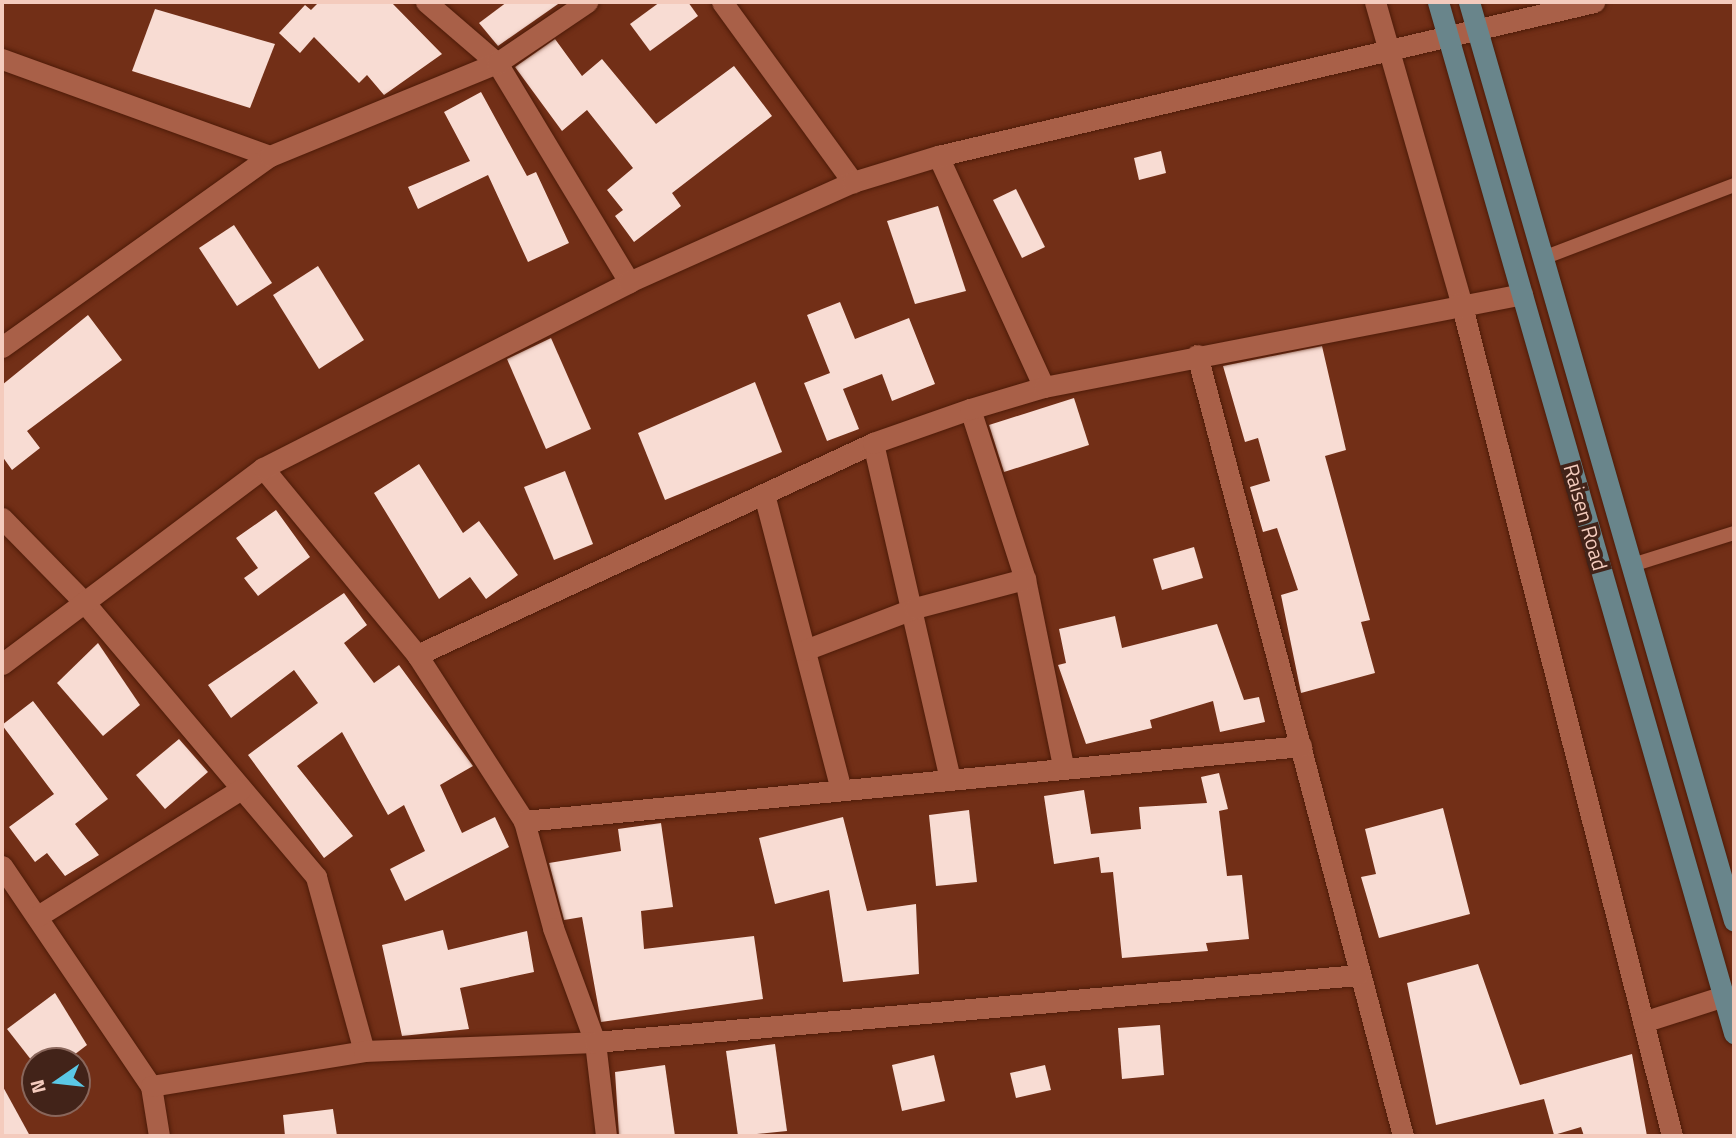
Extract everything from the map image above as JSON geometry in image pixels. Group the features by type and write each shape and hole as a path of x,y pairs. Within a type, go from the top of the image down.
{"main road":[{"name":"Raisen Road","path":"1438,2 1734,1033"},
{"name":"Raisen Road","path":"1469,2 1632,565 1731,894 1734,921"}],"street":[{"path":"426,2 497,63 629,282"},
{"path":"2,347 270,156 497,63 587,2"},
{"path":"722,2 853,182"},
{"path":"1375,2 1461,302 1672,1136"},
{"path":"2,664 263,467 629,282 853,182 938,156 1594,2"},
{"path":"2,60 270,156"},
{"path":"938,156 1044,387"},
{"path":"417,655 765,498 873,443 970,408 1044,387 1197,355 1461,302 1522,294"},
{"path":"1197,355 1301,746 1357,975 1403,1136"},
{"path":"970,408 1025,579 1063,766"},
{"path":"873,443 915,608 950,778"},
{"path":"263,467 417,655 524,821 553,928 595,1042 606,1136"},
{"path":"765,498 841,789"},
{"path":"2,519 84,602 316,877 364,1051"},
{"path":"805,650 915,608 1025,579"},
{"path":"524,821 1063,766 1301,746"},
{"path":"38,916 241,789"},
{"path":"2,866 151,1086 159,1136"},
{"path":"151,1086 364,1051 595,1042 1357,975"},
{"path":"1643,1022 1724,996"}],"lane":[{"path":"1543,258 1734,185"},
{"path":"1632,565 1734,533"}],"building":[{"path":"319,2 391,2 442,54 384,95 367,75 359,83 314,37 300,53 279,33 305,5 311,10"},
{"path":"507,2 561,2 498,46 479,23"},
{"path":"660,2 688,2 698,16 650,51 630,24"},
{"path":"155,9 275,44 250,108 132,71"},
{"path":"555,39 582,76 602,59 656,124 734,66 772,116 672,193 681,206 634,242 615,216 623,210 607,190 633,168 587,110 562,131 515,67"},
{"path":"481,92 527,176 536,172 569,243 528,262 488,175 418,209 408,187 470,161 444,112"},
{"path":"1161,151 1166,173 1139,180 1134,158"},
{"path":"1016,189 1045,247 1022,258 993,200"},
{"path":"938,206 966,291 915,304 887,221"},
{"path":"234,225 272,283 237,306 199,248"},
{"path":"318,266 364,340 319,369 273,295"},
{"path":"840,302 855,339 909,318 935,384 892,401 882,374 843,389 859,429 827,441 804,383 830,373 807,315"},
{"path":"88,315 122,360 27,431 40,448 12,470 2,456 2,385"},
{"path":"551,338 591,429 546,449 507,359"},
{"path":"1322,346 1346,450 1325,456 1370,620 1361,622 1375,673 1301,693 1281,595 1298,590 1277,528 1263,532 1250,487 1270,481 1258,438 1245,442 1223,366"},
{"path":"755,382 782,452 665,500 638,433"},
{"path":"1074,398 1089,445 1004,472 989,425"},
{"path":"419,464 463,533 479,521 518,575 486,599 470,577 439,599 374,493"},
{"path":"565,471 593,544 554,560 524,487"},
{"path":"276,510 310,557 258,596 244,578 258,568 236,538"},
{"path":"1194,547 1203,578 1162,590 1153,559"},
{"path":"344,593 367,625 344,643 374,683 399,665 473,766 440,785 462,833 495,817 509,847 405,901 390,869 425,851 404,805 388,815 342,732 297,766 353,836 324,858 248,755 318,703 294,670 231,718 208,685"},
{"path":"1115,616 1122,648 1217,624 1244,700 1259,697 1265,722 1220,732 1213,701 1150,720 1152,728 1086,744 1058,665 1066,663 1059,629"},
{"path":"98,643 140,705 103,736 57,683"},
{"path":"33,701 108,799 75,824 99,855 65,876 47,853 35,862 9,827 54,794 2,725"},
{"path":"179,739 208,772 165,809 136,775"},
{"path":"1219,773 1228,809 1219,811 1227,876 1242,875 1249,939 1206,943 1208,951 1122,958 1113,872 1101,873 1099,857 1054,864 1044,796 1084,790 1091,834 1141,829 1139,807 1207,803 1201,777"},
{"path":"1443,808 1470,914 1379,938 1361,877 1376,874 1365,829"},
{"path":"969,810 977,882 936,886 929,815"},
{"path":"843,817 867,911 916,904 919,974 843,982 829,890 775,904 759,838"},
{"path":"661,823 673,907 641,911 644,949 754,936 763,999 601,1022 582,917 564,920 549,863 621,851 618,829"},
{"path":"443,930 448,950 527,931 534,972 460,988 469,1029 402,1036 382,945"},
{"path":"1478,964 1520,1085 1632,1054 1647,1136 1584,1136 1581,1127 1554,1135 1544,1099 1436,1125 1407,983"},
{"path":"55,993 87,1045 21,1047 7,1029"},
{"path":"1160,1025 1164,1075 1122,1079 1118,1028"},
{"path":"775,1044 787,1131 738,1136 726,1051"},
{"path":"934,1055 945,1101 902,1111 892,1065"},
{"path":"665,1065 675,1136 619,1136 615,1072"},
{"path":"1045,1065 1051,1090 1016,1098 1010,1073"},
{"path":"2,1085 30,1136 2,1136"},
{"path":"333,1109 337,1136 285,1136 283,1115"}]}
